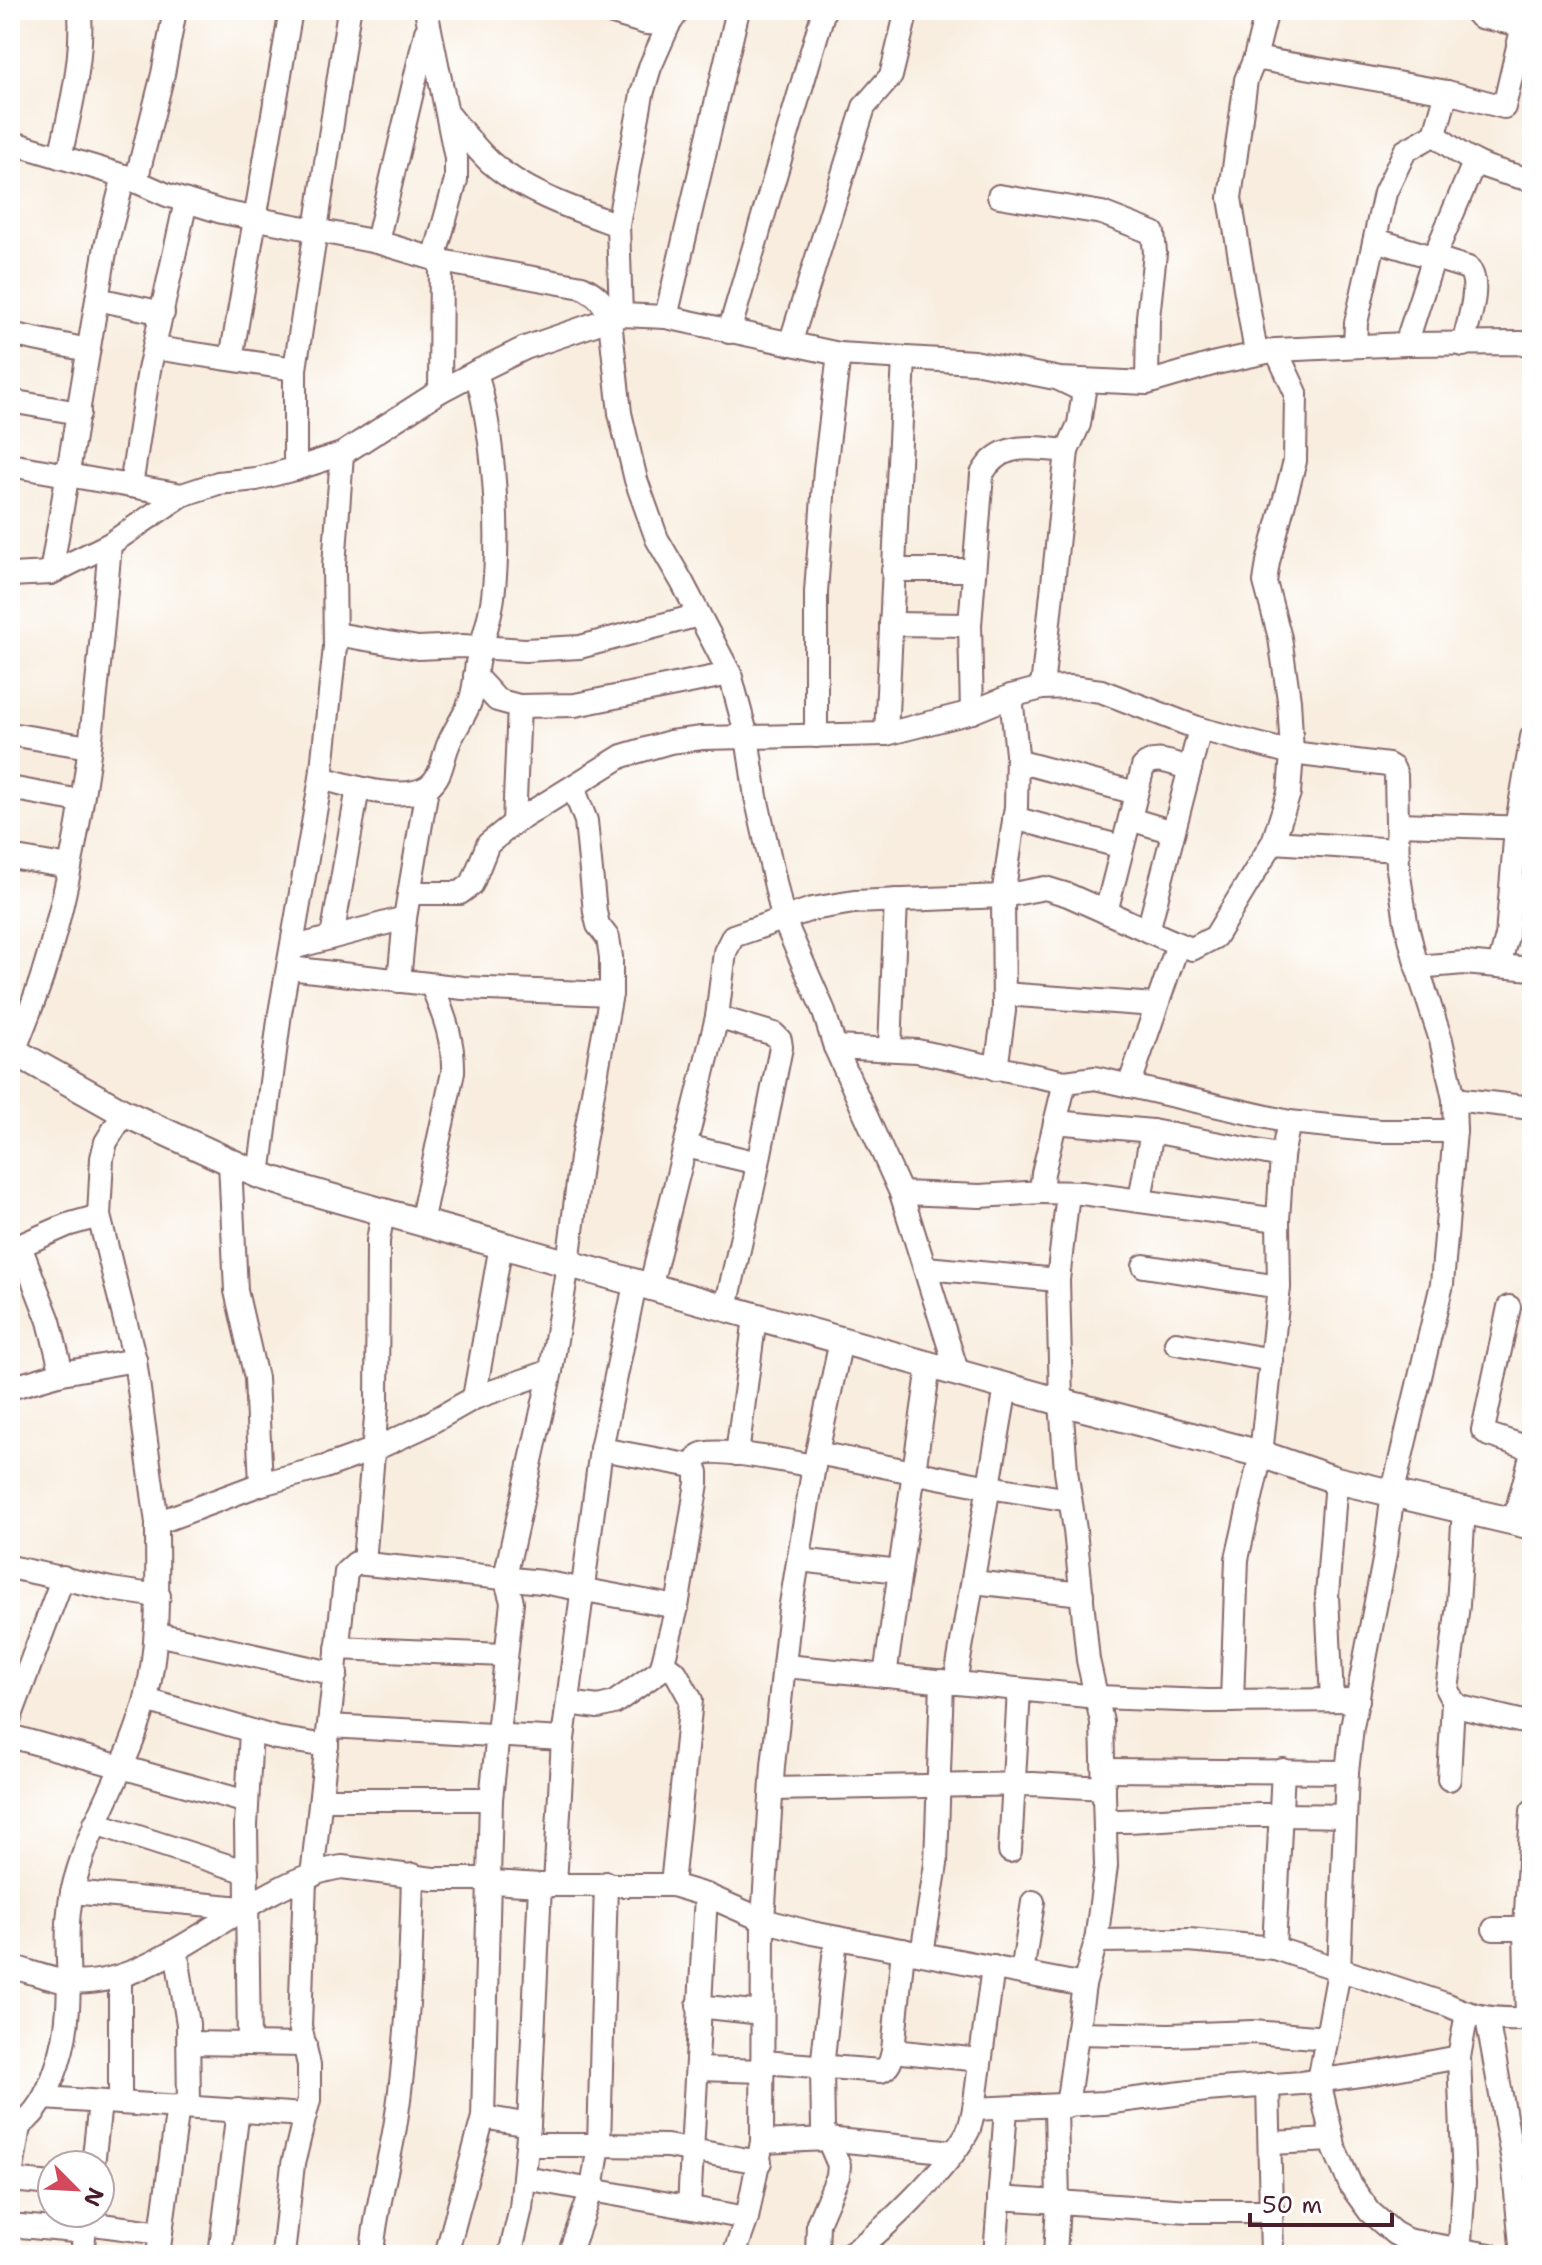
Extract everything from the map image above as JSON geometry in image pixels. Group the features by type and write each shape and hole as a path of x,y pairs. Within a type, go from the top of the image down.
{"street":[{"path":"60,157 78,77 80,10"},
{"path":"51,573 106,246 166,62 175,10"},
{"path":"231,359 291,10"},
{"path":"295,469 295,369 349,10"},
{"path":"603,10 646,23 674,17"},
{"path":"666,317 738,10"},
{"path":"729,332 824,10"},
{"path":"790,344 864,107 891,76 907,10"},
{"path":"510,2255 525,2178 547,1885 601,1449 642,1286 686,1146 717,1017 728,943 733,936 756,925 812,909 854,902 1003,896 1045,888 1192,949 1215,937 1273,842 1289,793 1292,753 1289,700 1280,638 1265,582 1295,461 1296,393 1266,351 1230,198 1246,80 1267,10"},
{"path":"1255,58 1447,92 1504,107 1528,26 1480,17 1474,10"},
{"path":"377,242 428,15"},
{"path":"428,15 456,158 456,180 438,260 440,391"},
{"path":"674,17 650,67 642,94 618,225 615,318 620,413 636,480 657,539 730,674 747,737 756,797 783,918 835,1047 901,1193 958,1374"},
{"path":"1355,346 1356,323 1385,193 1405,151 1435,134 1447,92"},
{"path":"446,111 491,162 510,176 557,201 618,225"},
{"path":"1435,134 1474,163 1532,180"},
{"path":"10,142 130,179 186,201 377,242 438,260 582,287 596,294 615,318"},
{"path":"1406,344 1434,257 1474,163"},
{"path":"999,196 1102,213 1153,233 1155,253 1148,317 1147,383"},
{"path":"131,486 155,348 186,201"},
{"path":"1376,240 1468,268 1474,274 1476,284 1463,345"},
{"path":"97,299 163,313"},
{"path":"10,575 51,573 110,544 182,495 218,483 256,479 342,454 440,391 476,372 525,348 615,318 666,317 839,354 974,362 1060,379 1147,383 1266,351 1406,344 1532,345"},
{"path":"10,334 88,350"},
{"path":"155,348 295,369"},
{"path":"816,736 816,592 825,469 839,354"},
{"path":"886,734 904,358"},
{"path":"321,778 375,792 427,788 442,768 447,746 471,700 493,599 495,551 490,447 476,372"},
{"path":"1042,688 1067,451 1079,424 1084,391 1060,379"},
{"path":"10,401 79,413"},
{"path":"972,712 970,625 982,474 989,461 1001,452 1028,448 1067,451"},
{"path":"259,1175 280,1013 321,778 336,634 334,566 342,454"},
{"path":"10,465 182,495"},
{"path":"110,544 89,747 70,867 42,977 12,1050 124,1113 259,1175 383,1212 958,1374 1261,1454 1336,1480 1523,1523 1532,1451 1483,1430 1509,1307"},
{"path":"893,570 974,570"},
{"path":"336,634 405,647 525,650 580,647 699,615"},
{"path":"891,624 970,625"},
{"path":"475,676 497,700 519,706 575,705 730,674"},
{"path":"411,893 460,893 467,889 488,844 514,823 622,756 670,742 886,734 972,712 1011,696 1042,688 1071,687 1101,691 1200,729 1292,753 1393,768 1396,775 1397,850 1406,922 1441,1040 1454,1099 1455,1131 1442,1284 1393,1491 1385,1555 1347,1772 1339,1971 1319,2081 1332,2140 1351,2186 1370,2212 1407,2240 1459,2252 1490,2255"},
{"path":"996,1069 1002,1041 1004,994 1003,896 1014,818 1017,761 1011,696"},
{"path":"514,823 519,706"},
{"path":"1148,931 1200,729"},
{"path":"10,734 89,747"},
{"path":"1499,966 1507,936 1524,828 1532,738"},
{"path":"1106,912 1143,767 1157,759 1190,769"},
{"path":"1017,761 1136,793"},
{"path":"446,2255 483,2117 491,1799 512,1602 505,1577 551,1371 581,1158 611,994 608,938 598,925 586,821 573,787"},
{"path":"10,788 80,801"},
{"path":"332,937 358,788"},
{"path":"399,981 405,918 427,788"},
{"path":"1014,818 1122,847"},
{"path":"1130,819 1173,832"},
{"path":"1397,824 1524,828"},
{"path":"1273,842 1397,850"},
{"path":"10,857 70,867"},
{"path":"890,1048 896,900"},
{"path":"291,958 332,937 405,918"},
{"path":"1129,1086 1178,944"},
{"path":"291,958 432,986 611,994"},
{"path":"1417,967 1464,963 1532,969"},
{"path":"421,1223 453,1072 454,1051 432,986"},
{"path":"1004,994 1155,1005"},
{"path":"717,1017 774,1034 780,1040 781,1047 726,1307"},
{"path":"835,1047 890,1048 944,1055 1065,1082 1095,1078 1289,1122 1379,1131 1455,1131"},
{"path":"1041,1192 1065,1082"},
{"path":"1454,1099 1532,1108"},
{"path":"36,2183 10,2181 15,2128 44,2098 60,2048 68,2010 66,1929 72,1892 86,1842 121,1767 146,1700 157,1634 157,1523 135,1360 99,1216 102,1158 106,1142 124,1113"},
{"path":"1055,1122 1152,1131 1282,1156"},
{"path":"1232,1701 1239,1544 1261,1454 1279,1287 1278,1220 1282,1156 1289,1122"},
{"path":"1140,1200 1152,1131"},
{"path":"686,1146 758,1163"},
{"path":"230,1162 236,1291 256,1378 261,1484"},
{"path":"901,1193 980,1196 1068,1193 1278,1220"},
{"path":"1055,2255 1061,2106 1084,1985 1096,1941 1106,1866 1102,1722 1088,1660 1061,1402 1058,1280 1068,1193"},
{"path":"364,1563 375,1449 378,1241 383,1212"},
{"path":"62,1373 49,1321 15,1248 67,1225 99,1216"},
{"path":"474,1398 501,1245"},
{"path":"1144,1266 1279,1287"},
{"path":"926,1268 1058,1280"},
{"path":"737,1454 755,1317"},
{"path":"734,2255 747,2218 761,2152 763,1920 772,1789 790,1610 815,1460 841,1341"},
{"path":"1176,1343 1272,1360"},
{"path":"10,1388 62,1373 135,1360"},
{"path":"885,1676 929,1366"},
{"path":"157,1523 261,1484 325,1467 375,1449 474,1398 551,1371"},
{"path":"698,2069 763,2067 881,2071 890,2064 913,1952 936,1864 948,1682 973,1582 1006,1387"},
{"path":"568,1703 598,1707 614,1703 650,1680 664,1664 677,1607 697,1483 697,1472 693,1466 601,1449"},
{"path":"693,1466 701,1455 708,1453 815,1460 914,1472 1070,1500"},
{"path":"1332,1700 1327,1596 1336,1480"},
{"path":"1464,1508 1458,1605 1447,1690 1460,1707 1532,1724"},
{"path":"799,1560 900,1571"},
{"path":"283,2255 293,2164 310,2080 300,2026 309,1877 321,1799 346,1572 356,1563 364,1563 505,1577 677,1607"},
{"path":"10,1567 159,1596"},
{"path":"10,1718 63,1577"},
{"path":"973,1582 1082,1594"},
{"path":"157,1634 336,1674"},
{"path":"337,1648 504,1655"},
{"path":"664,1664 676,1673 691,1700 672,1885"},
{"path":"786,1666 1097,1697 1232,1701 1358,1700"},
{"path":"1010,1851 1019,1690"},
{"path":"146,1700 310,1745 328,1736 499,1734 563,1739"},
{"path":"1449,1779 1453,1701"},
{"path":"249,2044 245,1906 251,1731"},
{"path":"10,1736 247,1802"},
{"path":"772,1789 1013,1785 1283,1770 1347,1772"},
{"path":"1274,1948 1283,1770"},
{"path":"321,1799 491,1799"},
{"path":"1096,1941 1189,1940 1274,1948 1477,2015 1530,2019 1528,1929 1532,1811"},
{"path":"1105,1821 1151,1822 1281,1814 1345,1816"},
{"path":"95,1823 247,1872"},
{"path":"10,1966 68,1982 120,1977 176,1950 245,1906 309,1877 342,1867 433,1879 487,1879 547,1885 672,1885 706,1895 763,1920 836,1938 1084,1985"},
{"path":"372,2255 374,2230 396,2122 410,1986 413,1875"},
{"path":"569,2255 592,2189 599,2145 606,1883"},
{"path":"72,1892 245,1906"},
{"path":"689,2207 706,1895"},
{"path":"1022,1973 1033,1902"},
{"path":"1494,1929 1528,1929"},
{"path":"817,2255 817,2228 838,2176 839,2165 823,2128 822,2068 836,1938"},
{"path":"107,2229 160,2244 183,2107 189,2043 176,1950"},
{"path":"847,2255 867,2248 954,2152 968,2131 974,2109 993,1967"},
{"path":"97,2149 110,2103 120,1977"},
{"path":"698,2006 762,2013"},
{"path":"1459,2252 1464,2183 1459,2057 1477,2015"},
{"path":"1477,2015 1523,2161 1525,2214 1522,2255"},
{"path":"1077,2033 1169,2035 1253,2032 1327,2038"},
{"path":"189,2043 305,2045"},
{"path":"893,2051 980,2060"},
{"path":"974,2109 1061,2106 1319,2081 1459,2057"},
{"path":"1268,2084 1272,2255"},
{"path":"44,2098 305,2115"},
{"path":"995,2255 1006,2109"},
{"path":"220,2255 238,2110"},
{"path":"483,2117 529,2135 599,2145 637,2144 693,2151 761,2152 827,2139 954,2152"},
{"path":"1271,2143 1332,2140"},
{"path":"525,2178 747,2218"},
{"path":"999,2198 1189,2211 1273,2211"},
{"path":"10,2225 36,2224"},
{"path":"82,2255 85,2229"}]}
